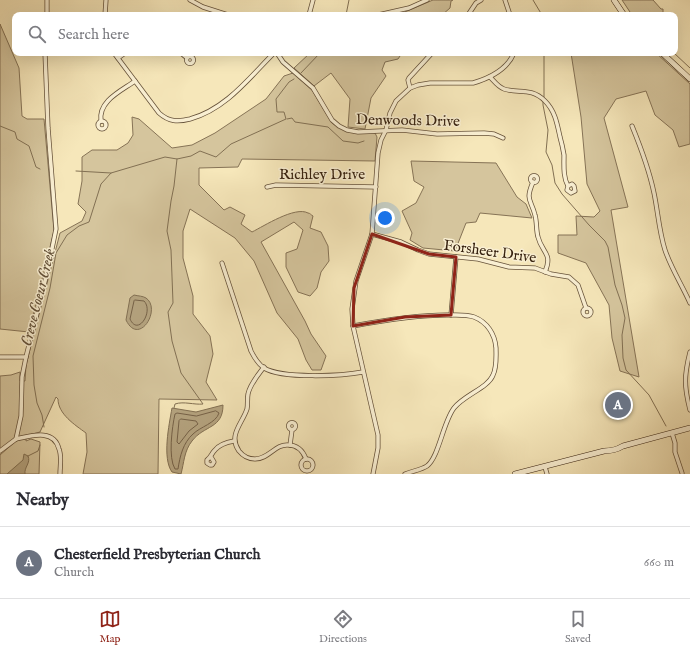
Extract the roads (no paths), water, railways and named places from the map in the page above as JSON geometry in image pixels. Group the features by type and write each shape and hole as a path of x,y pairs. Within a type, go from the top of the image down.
{"main road":[{"path":"614,0 622,12"},
{"path":"665,56 690,79"},
{"path":"515,474 609,451 690,428"}],"street":[{"path":"47,0 47,12"},
{"path":"105,12 106,0"},
{"path":"190,0 202,7 218,12"},
{"path":"310,12 313,0"},
{"path":"387,12 409,8 426,0"},
{"path":"470,12 476,3 481,0"},
{"path":"505,0 509,12"},
{"path":"16,440 21,416 22,377 47,274 56,229 48,128 45,56"},
{"path":"121,56 118,58 159,113 163,117 172,121 182,121 197,117 217,108 272,56"},
{"name":"Denwoods Drive","path":"278,56 312,88 319,97 330,117 339,126 347,130 358,132 402,130 437,134 484,133 494,134 502,138"},
{"path":"410,88 408,78 429,56"},
{"path":"373,474 378,448 378,435 353,326 352,302 354,288 372,234 378,153 383,134 386,130 390,113 396,101 410,88 423,83 473,83 490,77 506,66 512,56"},
{"path":"490,77 503,89 526,91 543,99 552,109 558,124 563,148 564,180 568,186"},
{"path":"101,121 101,111 106,103 135,81"},
{"path":"632,126 650,176 659,227 665,250 690,302"},
{"path":"533,182 528,198 536,216 538,238 548,257 548,264 545,272"},
{"name":"Richley Drive","path":"267,186 376,187"},
{"name":"Forsheer Drive","path":"372,234 395,240 429,254 478,259 509,267 535,268 551,274 565,276 576,282 586,308"},
{"path":"451,315 456,257"},
{"path":"222,263 251,351 256,360 264,367 273,372 283,374 343,375 363,372"},
{"path":"353,326 417,316 473,316 484,322 494,336 496,343 495,369 491,379 460,402 450,414 430,463 421,469 405,474"},
{"path":"690,352 684,378 685,391 690,410"},
{"path":"0,357 26,357"},
{"path":"264,367 251,387 248,396 247,409 236,430 234,441 242,454 249,458 256,459 267,456 281,445 290,445 300,449 306,459"},
{"path":"290,445 292,430"},
{"path":"672,433 682,474"},
{"path":"0,451 16,440 39,434 49,436 55,440 60,451 60,474"},
{"path":"211,458 215,450 220,446 234,441"},
{"path":"545,467 548,474"}],"water":[{"path":"134,295 146,298 150,303 151,310 147,323 142,328 137,330 131,327 126,320 130,298"},
{"path":"223,405 222,413 216,423 197,436 189,445 181,474 172,472 167,458 167,450 172,408 196,412"},
{"path":"24,454 29,458 25,469 25,474 7,474 23,460"}],"waterway":[{"name":"Creve Coeur Creek","path":"347,12 349,0"},
{"path":"533,0 540,12"},
{"name":"Creve Coeur Creek","path":"301,73 317,56"},
{"path":"544,56 544,97"},
{"path":"677,56 690,68"},
{"name":"Creve Coeur Creek","path":"44,427 42,415 37,403 34,385 33,356 50,288 56,253 67,235 79,226 89,222 101,184 111,173 165,157 177,159 191,156 200,151 216,157 231,144 286,119 284,112 277,112 276,99 289,82 294,79"},
{"path":"543,101 548,130 546,152 552,165 555,183 562,194 605,241 608,247 615,285 625,318 622,335 623,358 626,370 649,395 666,426"},
{"path":"287,119 292,118 295,122 328,127 343,141 358,143 364,141"},
{"path":"0,126 15,132 17,139 29,146 36,167 40,169"},
{"path":"174,408 175,404 178,403 203,404 181,373 172,341 168,312 173,303 171,250 167,231 177,159"},
{"path":"76,171 111,173"},
{"name":"Creve Coeur Creek","path":"28,456 38,451 40,445"}],"place":[{"name":"Chesterfield Presbyterian Church","path":"618,405"}]}
